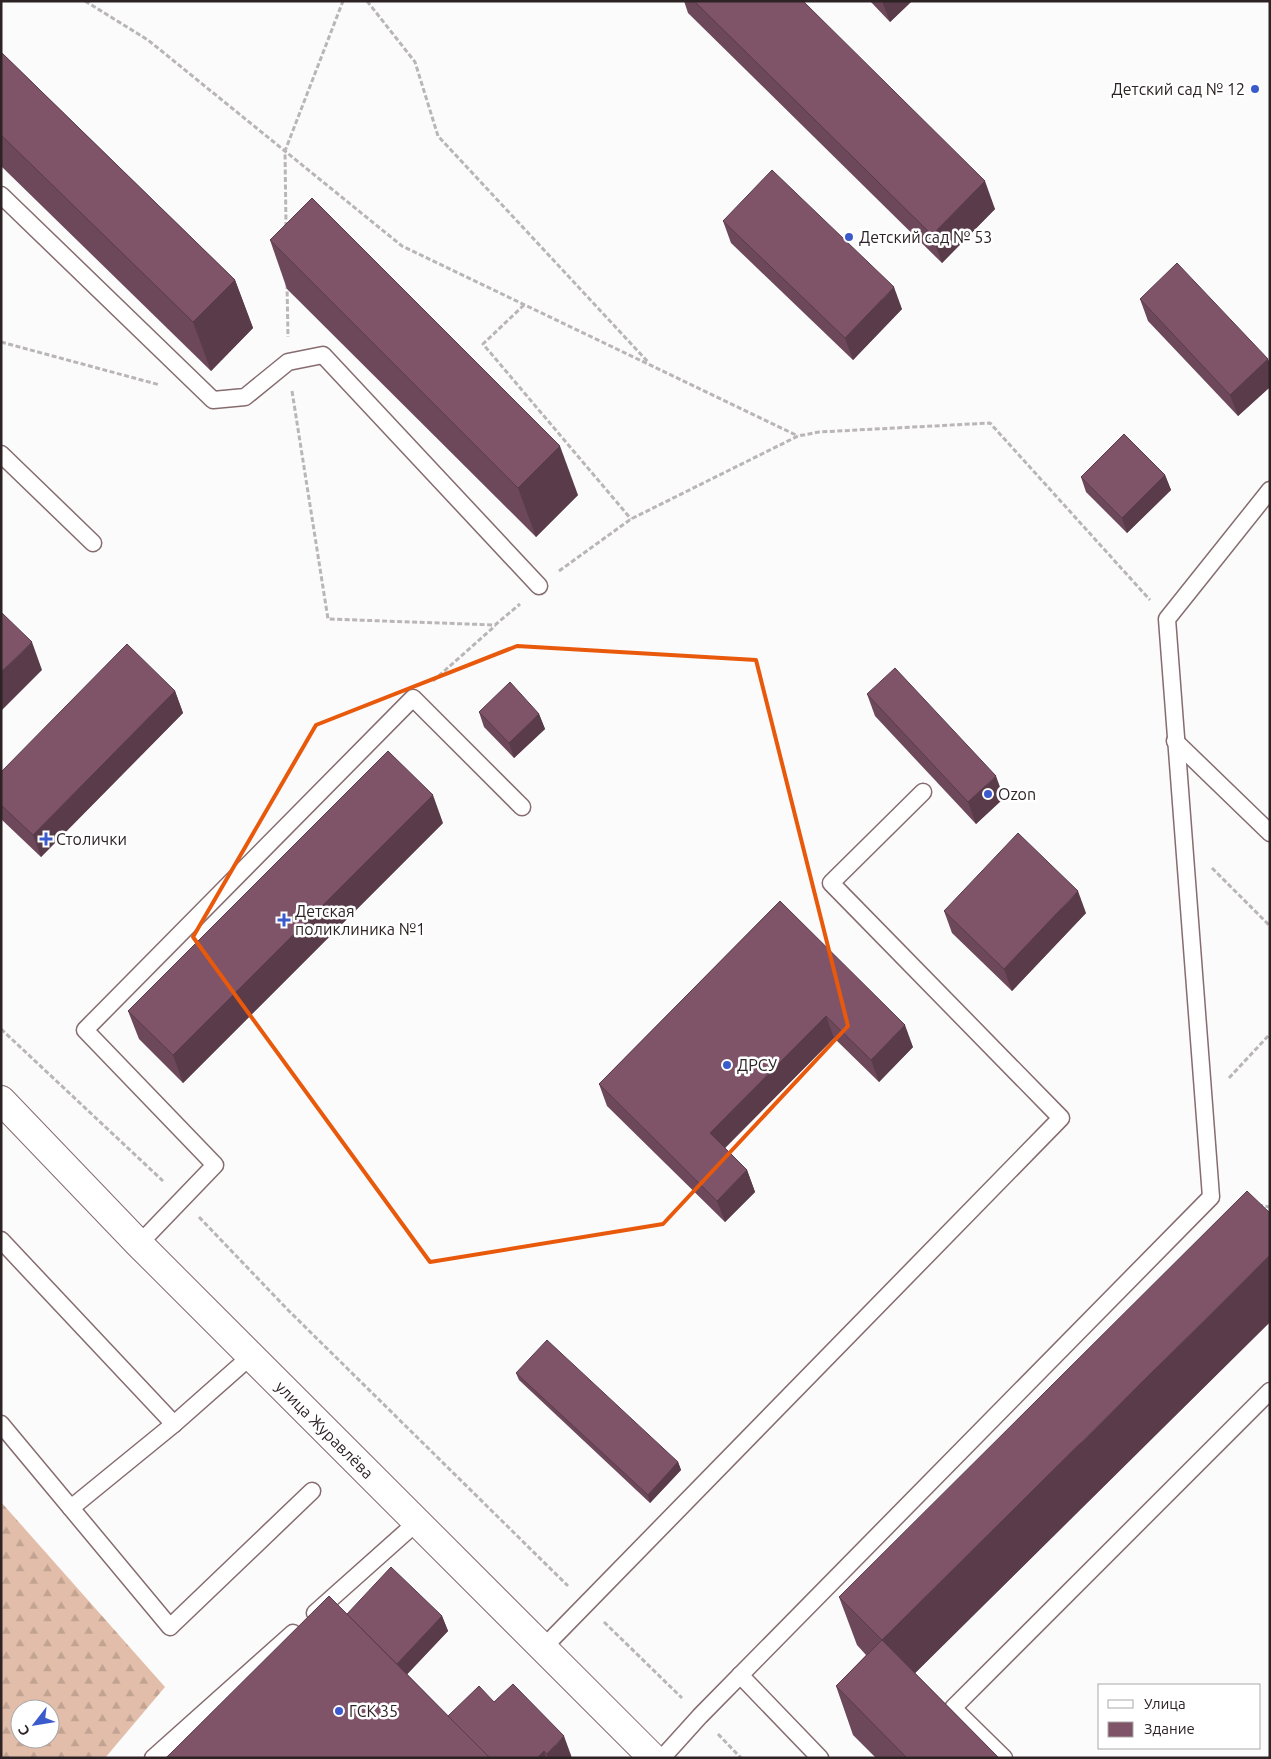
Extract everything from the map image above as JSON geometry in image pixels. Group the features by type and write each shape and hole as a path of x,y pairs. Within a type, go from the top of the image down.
{"street":[{"name":"улица Журавлёва","path":"1,1100 139,1244 650,1756"}],"lane":[{"path":"1,195 213,400 245,397 288,362 323,355 539,586"},
{"path":"1,454 93,543"},
{"path":"650,1756 700,1716 1211,1197 1167,619 1270,490"},
{"path":"139,1244 183,1201 215,1165 85,1030 413,698 522,807"},
{"path":"1175,741 1270,833"},
{"path":"543,1648 1061,1118 831,883 923,792"},
{"path":"1,1240 174,1424"},
{"path":"71,1508 174,1424 252,1356"},
{"path":"1004,1758 953,1708 1270,1391"},
{"path":"1,1424 170,1627 312,1491"},
{"path":"153,1758 416,1523"},
{"path":"740,1675 820,1758"}],"path":[{"path":"85,1 148,40 402,246 798,436"},
{"path":"286,228 285,151 343,1"},
{"path":"367,1 415,62 438,136 651,366"},
{"path":"287,276 288,362 328,619 495,625"},
{"path":"524,305 483,344 631,519"},
{"path":"1,342 166,387"},
{"path":"413,698 539,586 631,519 798,436 819,432 990,423 1167,619"},
{"path":"1183,840 1270,926"},
{"path":"1,1029 183,1201 288,1310 741,1758"},
{"path":"1204,1104 1270,1034"},
{"path":"1211,1197 1270,1207"}],"highlighted area":[{"path":"517,646 756,660 848,1026 663,1224 430,1262 193,937 316,725"}],"green space":[{"path":"1,1502 165,1687 105,1758 1,1758"}],"building":[{"path":"694,1 803,1 985,181 932,235"},
{"path":"1,52 235,280 193,322 1,135"},
{"path":"772,170 894,287 845,338 723,221"},
{"path":"312,198 560,446 518,488 270,240"},
{"path":"1177,263 1268,359 1230,395 1140,299"},
{"path":"1124,434 1165,475 1122,518 1081,477"},
{"path":"1,612 32,642 1,672"},
{"path":"127,644 175,691 33,835 1,805 1,772"},
{"path":"895,668 996,776 968,802 867,694"},
{"path":"510,682 539,714 509,743 479,712"},
{"path":"388,751 433,795 173,1055 128,1011"},
{"path":"1018,833 1078,891 1004,969 944,911"},
{"name":"ДРСУ","path":"780,901 905,1025 871,1060 826,1016 710,1133 747,1170 717,1201 599,1084"},
{"path":"1247,1191 1270,1213 1270,1255 882,1640 839,1597"},
{"path":"547,1340 678,1462 648,1495 516,1373"},
{"path":"391,1567 442,1616 397,1664 347,1614"},
{"name":"ГСК 35","path":"329,1596 490,1758 166,1758"},
{"path":"882,1640 999,1758 907,1758 836,1686"},
{"path":"513,1684 564,1736 547,1754 544,1751 537,1758 490,1758 448,1716 479,1686 494,1702"}],"place":[{"name":"Детский сад № 12","path":"1255,89"},
{"name":"Детский сад № 53","path":"849,237"},
{"name":"Ozon","path":"988,794"},
{"name":"Столички","path":"46,839"},
{"name":"Детская поликлиника №1","path":"284,920"},
{"name":"ДРСУ","path":"727,1065"},
{"name":"ГСК 35","path":"339,1711"}]}
